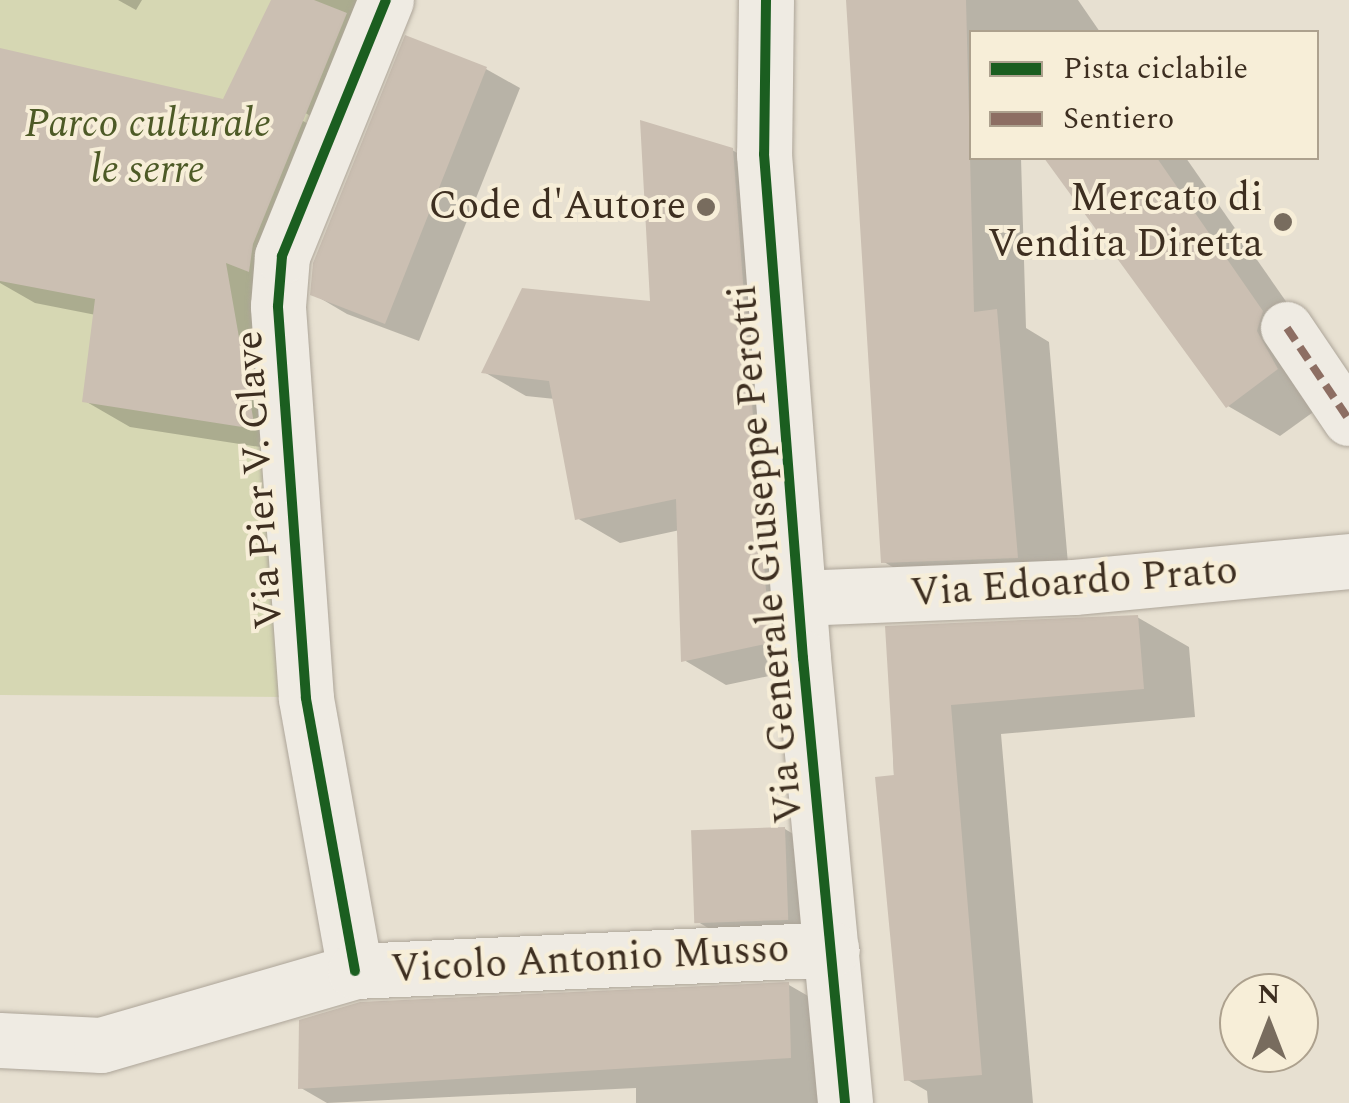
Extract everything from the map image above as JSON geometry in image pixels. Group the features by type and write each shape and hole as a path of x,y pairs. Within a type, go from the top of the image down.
{"street":[{"name":"Via Pier V. Clave","path":"355,971 306,698 278,306 282,256 386,0"},
{"name":"Via Generale Giuseppe Perotti","path":"766,0 764,154 798,598 845,1103"},
{"path":"1287,328 1349,420"},
{"name":"Via Edoardo Prato","path":"798,598 1074,588 1349,561"},
{"name":"Vicolo Antonio Musso","path":"0,1040 101,1045 355,971 831,948"}],"green space":[{"name":"Parco culturale le serre","path":"0,0 365,0 253,295 289,697 0,695"}],"building":[{"path":"271,0 314,0 347,13 253,244 249,272 226,263 255,429 82,402 95,299 0,281 0,48 223,99"},
{"path":"846,0 966,0 974,312 997,309 1018,558 881,563"},
{"path":"405,35 487,67 385,324 310,295 313,263"},
{"path":"640,120 733,148 770,643 681,662 676,499 575,520 549,381 481,373 522,288 650,301"},
{"path":"1045,160 1158,160 1263,311 1257,331 1278,369 1226,408"},
{"path":"1138,615 1144,689 951,705 982,1075 904,1081 875,777 894,775 885,626"},
{"path":"785,827 788,920 694,923 691,830"},
{"path":"789,982 791,1058 298,1089 299,1020 360,1002"}],"marked path":[{"path":"1287,328 1349,420"}],"cycle path":[{"path":"355,971 306,698 278,306 282,256 386,0"},
{"path":"766,0 764,154 803,658 845,1103"}],"place":[{"name":"Code d'Autore","path":"706,207"},
{"name":"Mercato di Vendita Diretta","path":"1283,222"}]}
